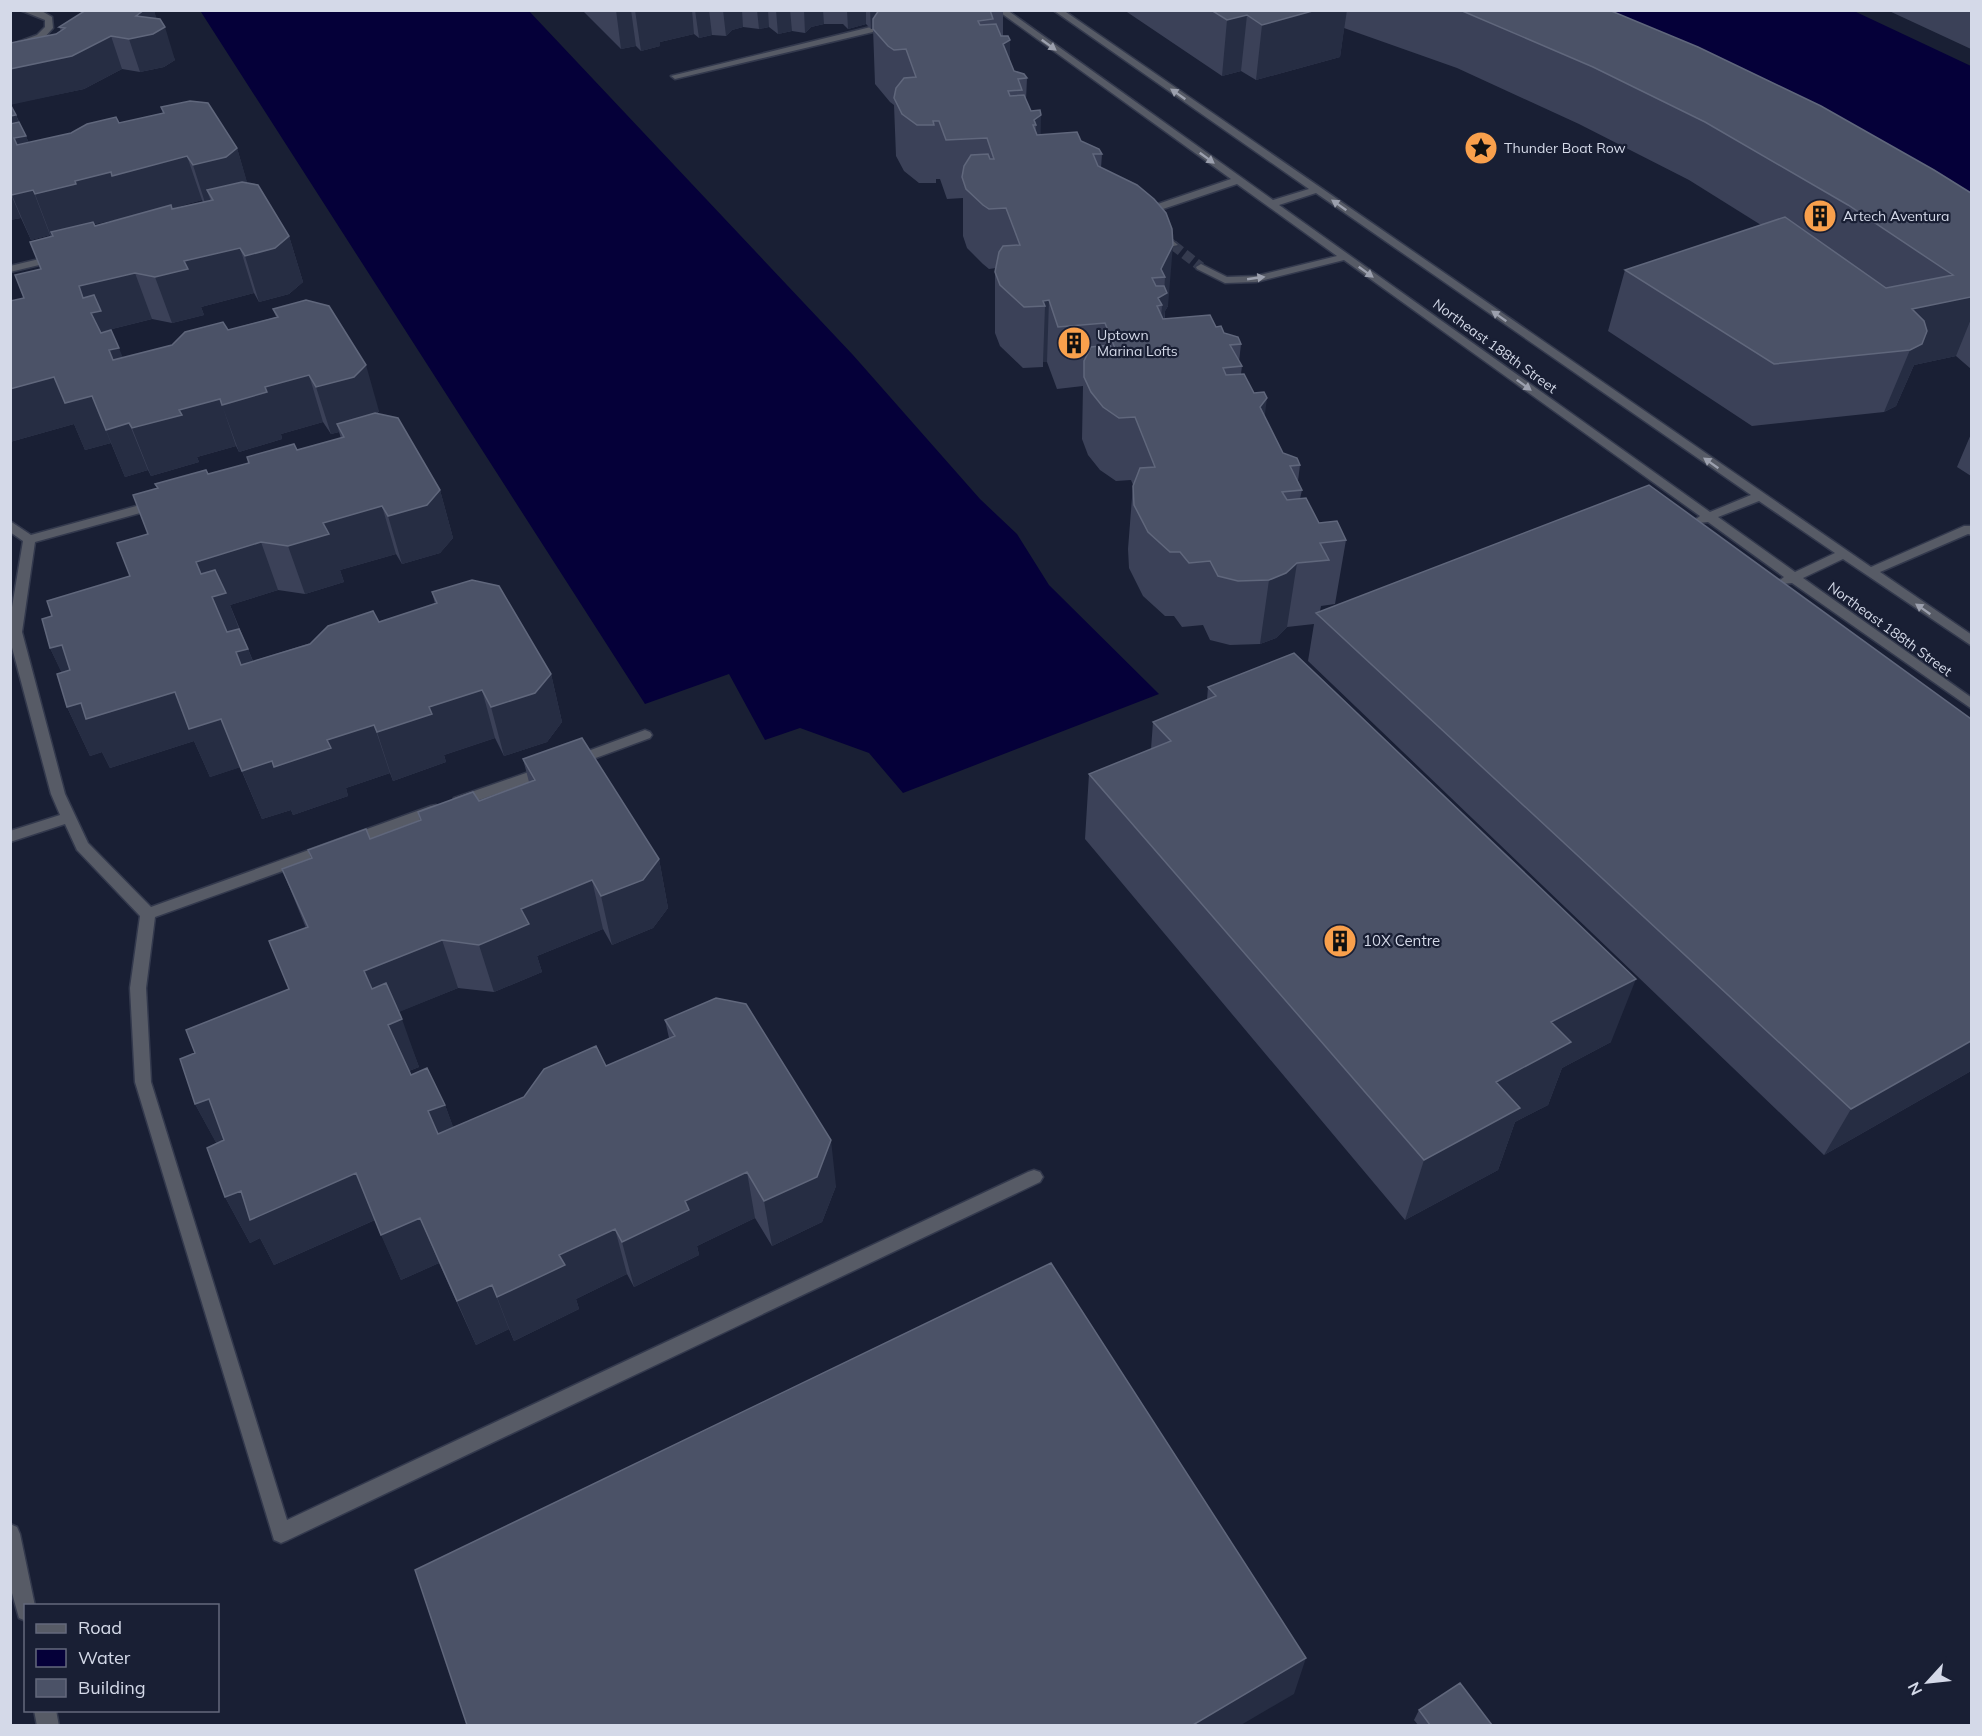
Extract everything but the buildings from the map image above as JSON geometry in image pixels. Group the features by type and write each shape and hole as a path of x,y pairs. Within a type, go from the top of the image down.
{"street":[{"path":"10,48 40,37 49,28 49,19 36,12 24,10"},
{"name":"Northeast 188th Street","path":"1001,10 1971,705"},
{"name":"Northeast 188th Street","path":"1057,10 1971,642"},
{"path":"675,76 902,23"},
{"path":"1173,245 1144,222 1153,209 1238,180"},
{"path":"1271,204 1316,190"},
{"path":"10,269 68,255"},
{"path":"1201,267 1225,280 1256,279 1345,257"},
{"path":"1686,527 1760,496"},
{"path":"29,540 167,501"},
{"path":"10,525 29,540"},
{"path":"1870,572 1968,529 1971,531"},
{"path":"29,540 15,632 58,794 82,846 148,914"},
{"path":"1770,588 1844,554"},
{"path":"148,914 645,735"},
{"path":"10,837 68,818"},
{"path":"148,914 138,988 142,1082 281,1533 1034,1177"},
{"path":"10,1534 25,1604"}],"water":[{"path":"529,11 853,355 980,499 1017,534 1049,585 1159,694 903,793 869,753 800,728 765,740 729,674 645,704 201,12"},
{"path":"1559,11 1854,11 1971,66 1971,230"}],"tunnel":[{"path":"1173,245 1201,267"}],"place":[{"name":"Thunder Boat Row","path":"1481,148"},
{"name":"Artech Aventura","path":"1820,216"},
{"name":"Uptown Marina Lofts","path":"1074,343"},
{"name":"10X Centre","path":"1340,941"}]}
